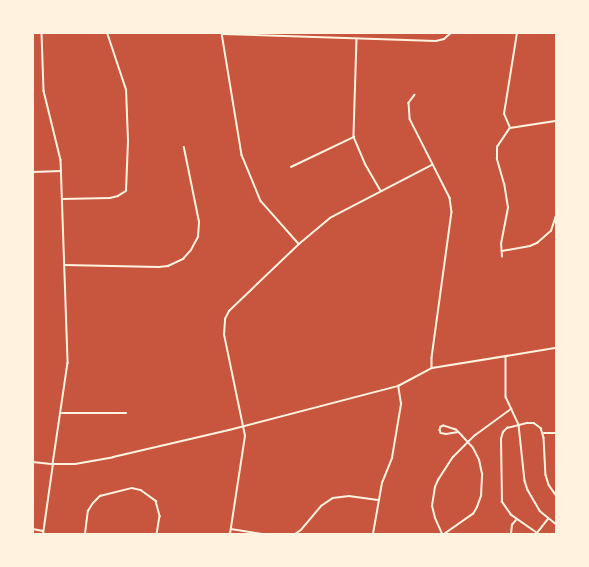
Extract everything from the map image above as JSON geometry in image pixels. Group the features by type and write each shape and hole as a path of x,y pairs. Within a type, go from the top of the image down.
{"main road":[{"path":"43,532 53,464 75,464 113,457 243,427 398,386 432,368 556,348"}],"street":[{"path":"33,462 53,464 62,413 68,363 61,170 57,141 44,91 42,33"},
{"path":"62,198 110,198 118,196 126,191 128,141 126,90 107,33"},
{"path":"298,244 261,201 242,155 222,34 436,41 444,39 451,33"},
{"path":"510,128 504,114 517,33"},
{"path":"357,38 354,137 366,165 381,191"},
{"path":"415,95 409,103 410,119 450,198 452,212 432,358 432,368"},
{"path":"502,257 502,239 507,213 507,198 497,153 501,140 510,128 556,121"},
{"path":"291,167 354,137"},
{"path":"65,265 159,267 168,266 183,259 191,250 198,237 199,222 184,148"},
{"path":"230,534 244,447 243,427 224,335 224,319 229,311 298,244 330,218 432,165"},
{"path":"33,172 61,170"},
{"path":"502,251 530,246 537,243 551,231 556,216"},
{"path":"506,357 506,390 511,409 519,425 525,481 536,506 548,519 556,524"},
{"path":"373,534 382,483 392,458 401,404 398,386"},
{"path":"458,432 446,434 442,433 440,430 444,426 458,432 468,443 473,448 482,474 480,496 478,507 473,514 443,534 434,518 432,506 435,487 453,457 468,443 511,409"},
{"path":"62,413 126,413"},
{"path":"548,519 538,533 516,520 502,502 501,439 503,432 519,425 534,423 541,428 544,433 546,475 549,485 556,495"},
{"path":"544,433 556,433"},
{"path":"85,534 88,511 100,496 132,488 141,490 156,501 160,516 157,534"},
{"path":"295,534 301,530 321,506 333,498 349,496 378,500"},
{"path":"511,534 512,525 516,520"},
{"path":"33,529 43,532"},
{"path":"231,529 264,534"}]}
